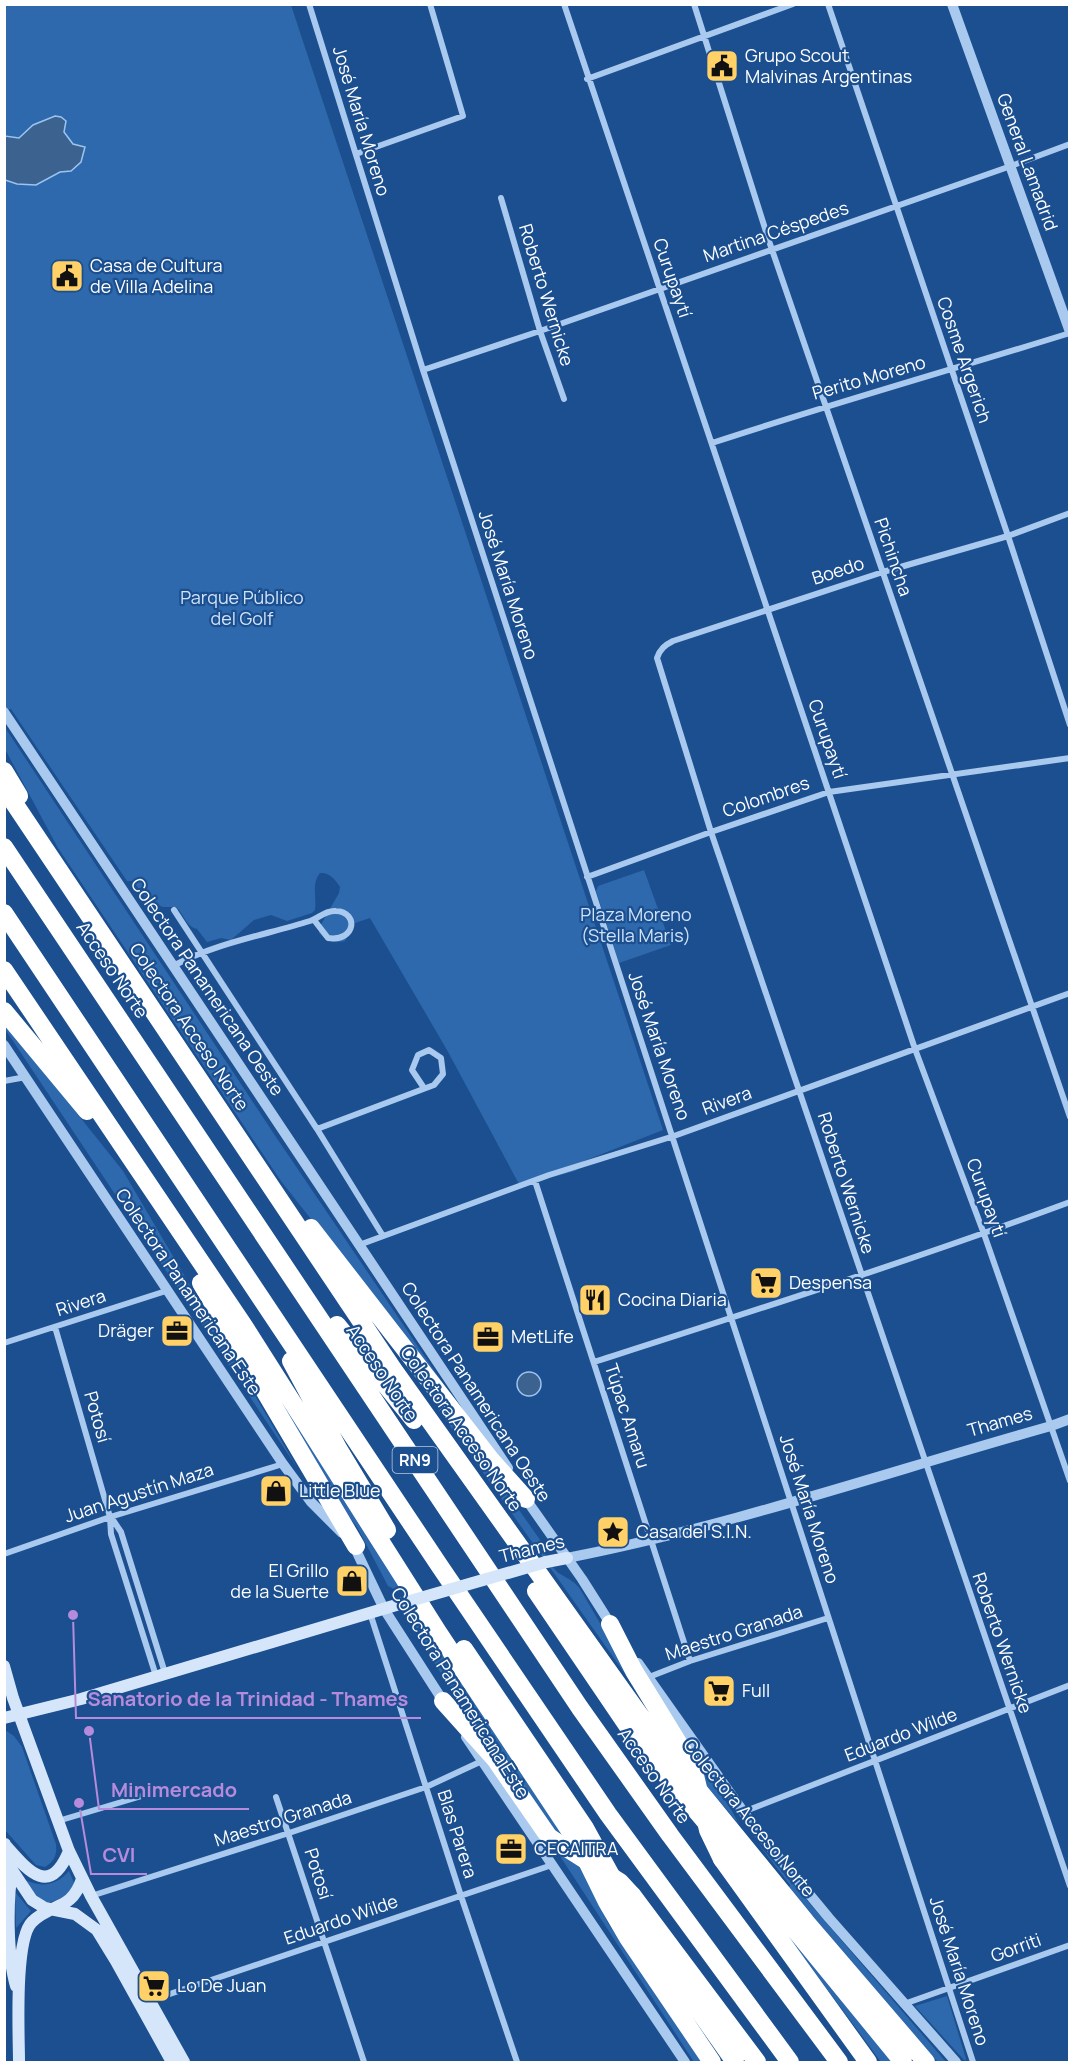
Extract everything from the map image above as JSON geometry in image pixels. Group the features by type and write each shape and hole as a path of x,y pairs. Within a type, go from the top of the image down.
{"highway":[{"path":"4,771 57,866"},
{"name":"Colectora Acceso Norte","path":"4,788 393,1369 656,1738 926,2062"},
{"name":"Acceso Norte","path":"4,847 580,1708 670,1835 839,2062"},
{"name":"RN9","path":"4,913 432,1555 608,1814 790,2062"},
{"path":"4,970 244,1326 438,1632 578,1843 607,1902 628,1938 712,2062"},
{"path":"4,1011 150,1187 189,1263 356,1546"},
{"path":"238,1138 336,1259 491,1460 526,1499"},
{"path":"274,1250 400,1401 510,1552 624,1721 655,1762 903,2062"},
{"path":"234,1256 339,1450 383,1523 443,1618 585,1828 636,1921 735,2062"},
{"path":"610,1624 634,1671 693,1767 708,1830 722,1859 868,2062"},
{"path":"443,1701 495,1759 549,1837 620,1882 632,1895 757,2062"}],"main road":[{"name":"Thames","path":"4,1720 403,1603 567,1558"},
{"path":"4,1666 13,1698 69,1851 172,2062"},
{"path":"4,1720 21,1731 31,1743"},
{"path":"5,1844 26,1869 40,1876 57,1872 69,1851"},
{"path":"5,1844 12,1870 32,1900 52,1910 75,1914 97,1930 184,2062"},
{"path":"12,1870 9,1886 10,1953 11,1970 18,1990"},
{"path":"20,2062 18,1990 26,1933 33,1921 60,1907 75,1895 82,1879"}],"street":[{"name":"José María Moreno","path":"309,4 423,370 587,877 674,1136 790,1502 973,2062"},
{"path":"356,154 463,116 430,4"},
{"name":"Curupaytí","path":"564,4 915,1049 984,1234 1070,1481"},
{"name":"Pichincha","path":"694,4 772,249 1070,1117"},
{"path":"588,79 793,4"},
{"name":"Cosme Argerich","path":"828,4 1070,725"},
{"name":"General Lamadrid","path":"952,4 1070,332"},
{"name":"Martina Céspedes","path":"423,370 1070,144"},
{"name":"Roberto Wernicke","path":"501,198 540,331 564,399"},
{"name":"Perito Moreno","path":"712,443 825,405 952,370 1070,332"},
{"name":"Boedo","path":"657,658 664,645 673,641 883,572 1008,536 1070,513"},
{"name":"Roberto Wernicke","path":"657,658 711,832 1070,1886"},
{"name":"Colectora Panamericana Oeste","path":"4,712 471,1411 526,1499 610,1624 743,1812 829,1918 956,2062"},
{"name":"Colombres","path":"587,877 829,792 1070,758"},
{"path":"174,910 317,1129 383,1236"},
{"path":"173,966 201,952 314,920 332,910 344,912 351,919 352,927 346,936 338,940 328,939 314,920"},
{"name":"Rivera","path":"359,1245 549,1175 674,1136 1070,993"},
{"name":"Colectora Panamericana Este","path":"4,1045 283,1464 311,1502 356,1546 384,1609 482,1761 685,2062"},
{"path":"317,1129 434,1085 443,1074 441,1058 429,1050 418,1055 412,1070 424,1088"},
{"path":"4,1081 26,1077"},
{"name":"Túpac Amaru","path":"535,1181 690,1661"},
{"path":"594,1362 984,1234 1070,1202"},
{"name":"Rivera","path":"4,1343 166,1291"},
{"name":"Potosí","path":"55,1327 110,1516 121,1533 161,1675"},
{"name":"Thames","path":"567,1558 651,1540 790,1502 1070,1419"},
{"name":"Juan Agustín Maza","path":"4,1554 110,1516 283,1464"},
{"name":"Blas Parera","path":"370,1613 517,2062"},
{"name":"Maestro Granada","path":"649,1677 690,1661 828,1618"},
{"name":"Eduardo Wilde","path":"743,1812 1070,1685"},
{"name":"Maestro Granada","path":"91,1896 426,1787 482,1761"},
{"path":"57,1821 155,1792"},
{"name":"Potosí","path":"276,1797 364,2062"},
{"name":"Eduardo Wilde","path":"145,2003 552,1865"},
{"name":"Gorriti","path":"904,2004 1070,1945"}],"green space":[{"name":"Parque Público del Golf","path":"4,5 291,5 663,1130 584,1161 582,1167 575,1171 520,1186 447,1050 370,918 352,924 345,941 330,941 319,933 319,928 339,893 340,887 334,879 323,873 317,877 315,910 312,913 287,921 271,915 254,920 231,940 221,938 207,942 176,907 163,907 148,901 133,881 127,881 11,709 5,710"},
{"path":"4,726 276,1137 461,1410 281,1181 58,848 5,749"},
{"name":"Plaza Moreno (Stella Maris)","path":"644,870 671,945 619,963 596,891 598,886"},
{"path":"4,1022 123,1171 298,1469 5,1029"},
{"path":"352,1287 466,1435 543,1544 546,1557 552,1566 580,1589 652,1712"},
{"path":"247,1342 405,1588 394,1589 388,1586 357,1527 327,1488"},
{"path":"422,1614 571,1841 608,1923 703,2062 694,2062 411,1627 415,1616"},
{"path":"5,1730 14,1736 22,1747 56,1844 55,1857 45,1867 36,1865 5,1830"},
{"path":"698,1762 729,1806 739,1824 703,1782"},
{"path":"756,1841 946,2062 938,2062 927,2050 789,1888 790,1885"},
{"path":"69,1871 75,1885 72,1893 55,1901 39,1899 23,1879 36,1884 48,1884 59,1880"},
{"path":"15,1892 31,1911 16,1928"},
{"path":"784,1931 900,2062 881,2062"},
{"path":"947,1996 966,2059 965,2061 915,2006"}],"shaded area":[{"path":"55,116 66,121 64,132 73,144 85,147 81,162 71,171 60,172 36,185 17,184 5,180 5,136 19,138 33,125"},
{"path":"529,1372 538,1375 541,1384 538,1393 529,1396 520,1393 517,1384 520,1375"}],"place":[{"name":"Grupo Scout Malvinas Argentinas","path":"722,66"},
{"name":"Casa de Cultura de Villa Adelina","path":"67,276"},
{"name":"Despensa","path":"766,1283"},
{"name":"Cocina Diaria","path":"595,1300"},
{"name":"Dräger","path":"177,1331"},
{"name":"MetLife","path":"488,1337"},
{"name":"Little Blue","path":"276,1491"},
{"name":"Casa del S.I.N.","path":"613,1532"},
{"name":"El Grillo de la Suerte","path":"352,1581"},
{"name":"Sanatorio de la Trinidad - Thames","path":"73,1615"},
{"name":"Full","path":"719,1691"},
{"name":"Minimercado","path":"89,1731"},
{"name":"CVI","path":"79,1803"},
{"name":"CECAITRA","path":"511,1849"},
{"name":"Lo De Juan","path":"154,1986"}]}
